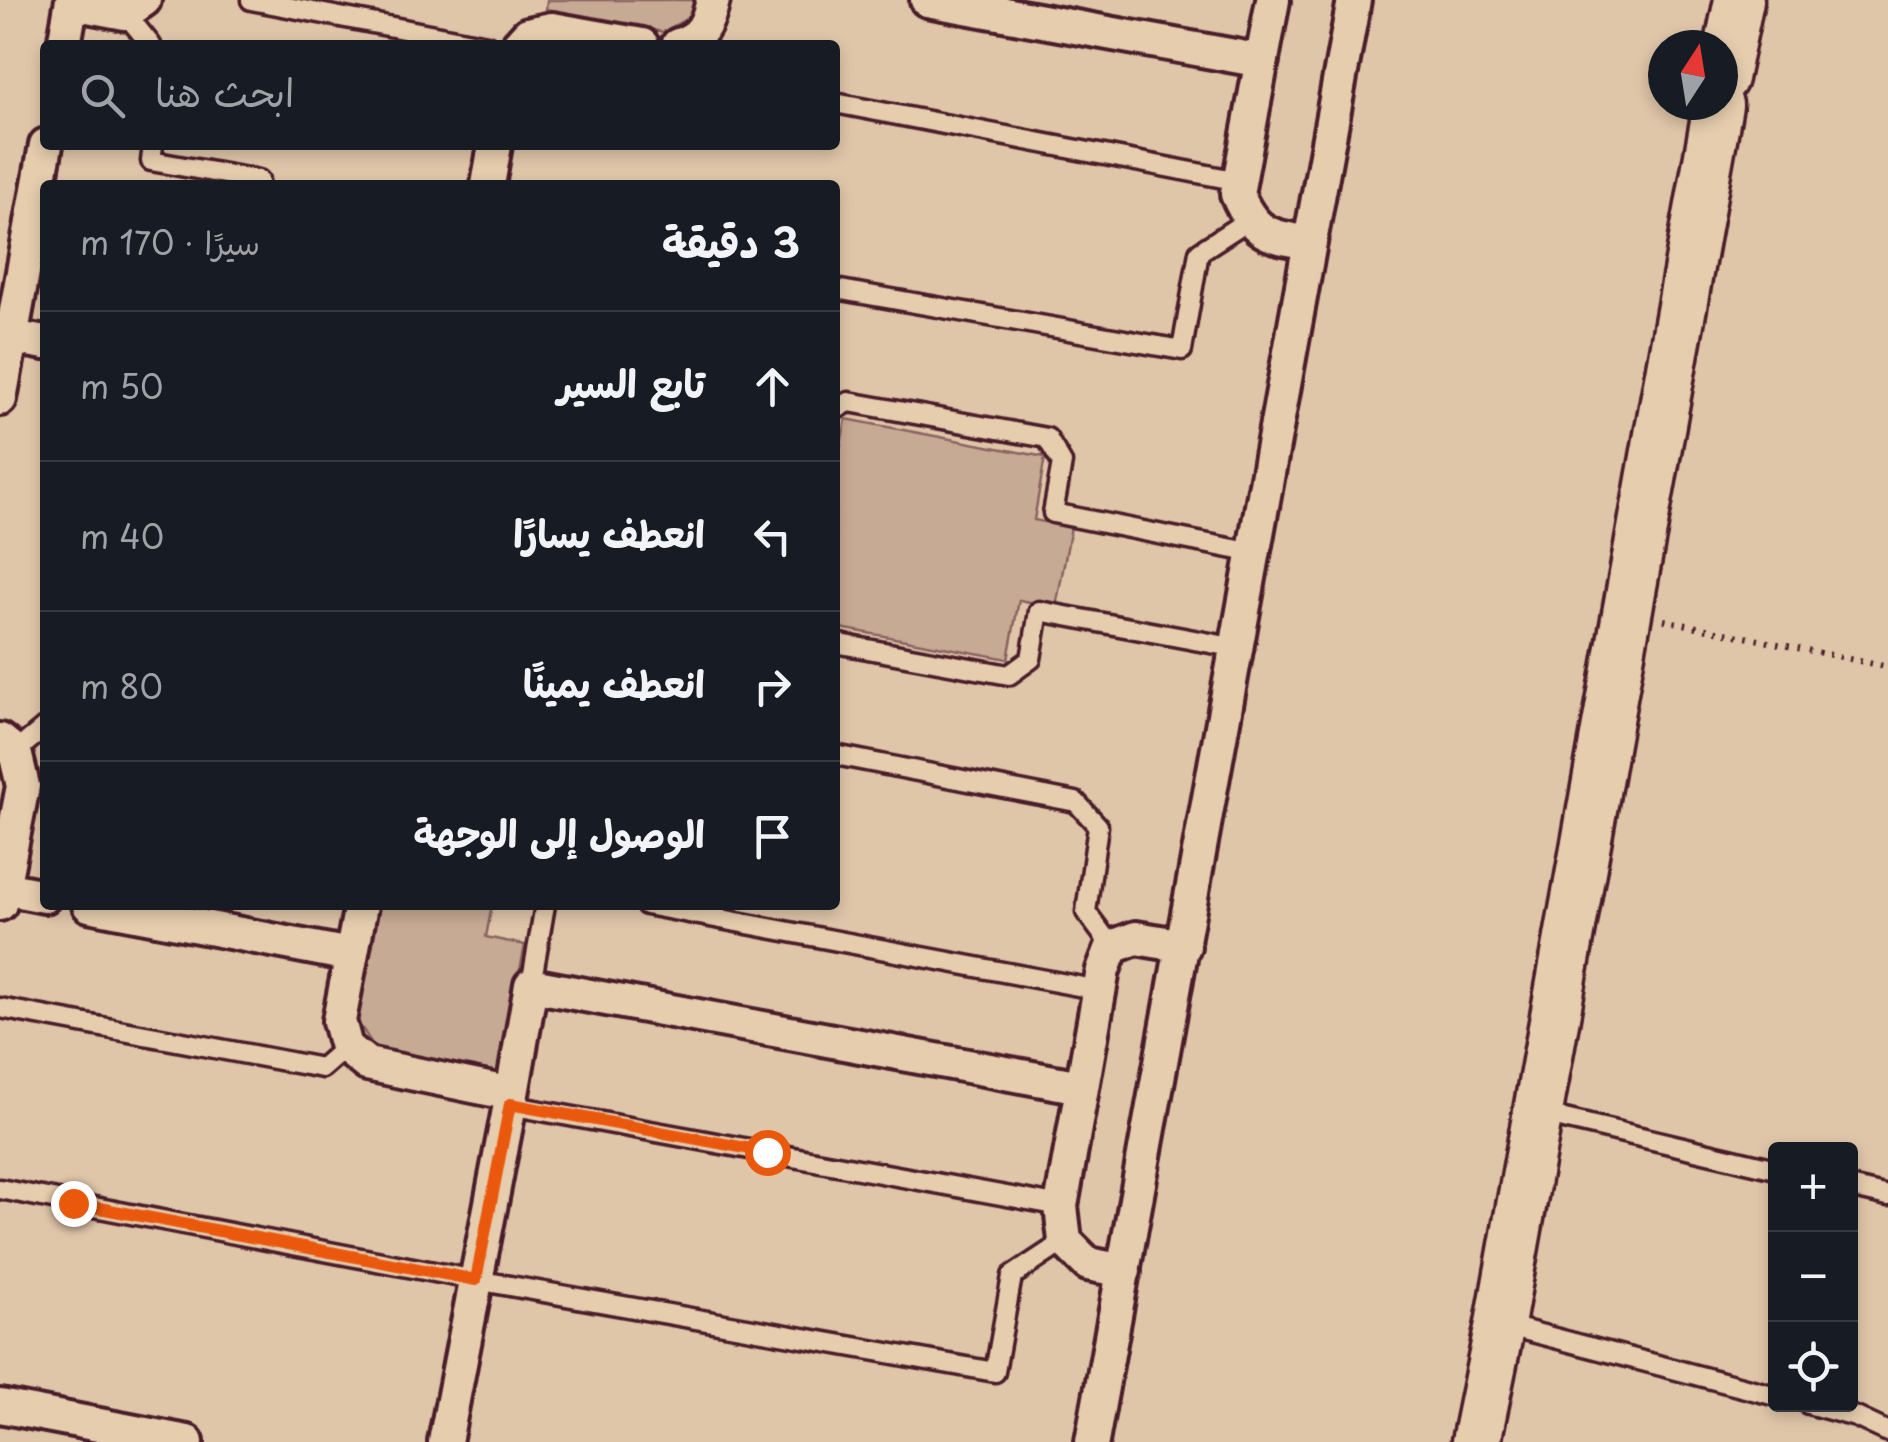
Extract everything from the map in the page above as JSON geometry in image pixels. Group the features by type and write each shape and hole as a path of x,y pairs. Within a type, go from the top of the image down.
{"main road":[{"path":"1733,30 1739,0"},
{"path":"1476,1442 1715,120"}],"street":[{"path":"523,39 534,0"},
{"path":"693,40 708,23 713,0"},
{"path":"927,0 1262,62"},
{"path":"1272,0 1237,194 1248,220 1269,236 1310,243"},
{"path":"1092,1442 1354,0"},
{"path":"65,40 72,2 134,6"},
{"path":"523,39 552,29 614,40"},
{"path":"0,399 45,150"},
{"path":"489,180 495,150"},
{"path":"12,337 40,342"},
{"path":"7,746 34,788 2,896 40,896"},
{"path":"116,910 350,955"},
{"path":"360,910 339,1021 346,1047 366,1064 511,1099"},
{"path":"1124,1270 1088,1264 1065,1241 1061,1206 1099,990 1112,948 1136,938 1184,946"},
{"path":"445,1442 532,985 1082,1087"},
{"path":"0,1406 187,1442"}],"lane":[{"path":"250,0 462,40"},
{"path":"134,6 149,40"},
{"path":"840,104 1240,181"},
{"path":"153,150 151,161 259,180"},
{"path":"840,290 1182,350 1199,252 1248,220"},
{"path":"840,407 850,402 1047,438 1062,462 1053,513 1254,553"},
{"path":"840,644 1009,675 1030,659 1039,611 1238,648"},
{"path":"7,746 40,730"},
{"path":"840,756 1076,802 1098,826 1086,912 1112,948"},
{"path":"532,985 544,910"},
{"path":"673,910 1099,990"},
{"path":"0,1008 322,1068 346,1047"},
{"path":"511,1099 1061,1206"},
{"path":"1538,1112 1768,1167"},
{"path":"0,1189 476,1280 995,1372 1012,1276 1065,1241"},
{"path":"1858,1189 1888,1196"},
{"path":"1500,1324 1768,1394"},
{"path":"1838,1412 1888,1432"}],"path":[{"path":"1629,612 1888,667"}],"shaded area":[{"path":"547,0 694,0 691,16 663,32 546,9"},
{"path":"846,419 1045,457 1034,520 1071,527 1056,607 1019,600 1008,659 840,628 840,450"},
{"path":"377,910 491,910 486,937 525,945 499,1075 376,1050 356,1019"}],"route":[{"path":"73,1203 476,1280 510,1104 767,1152"}]}
